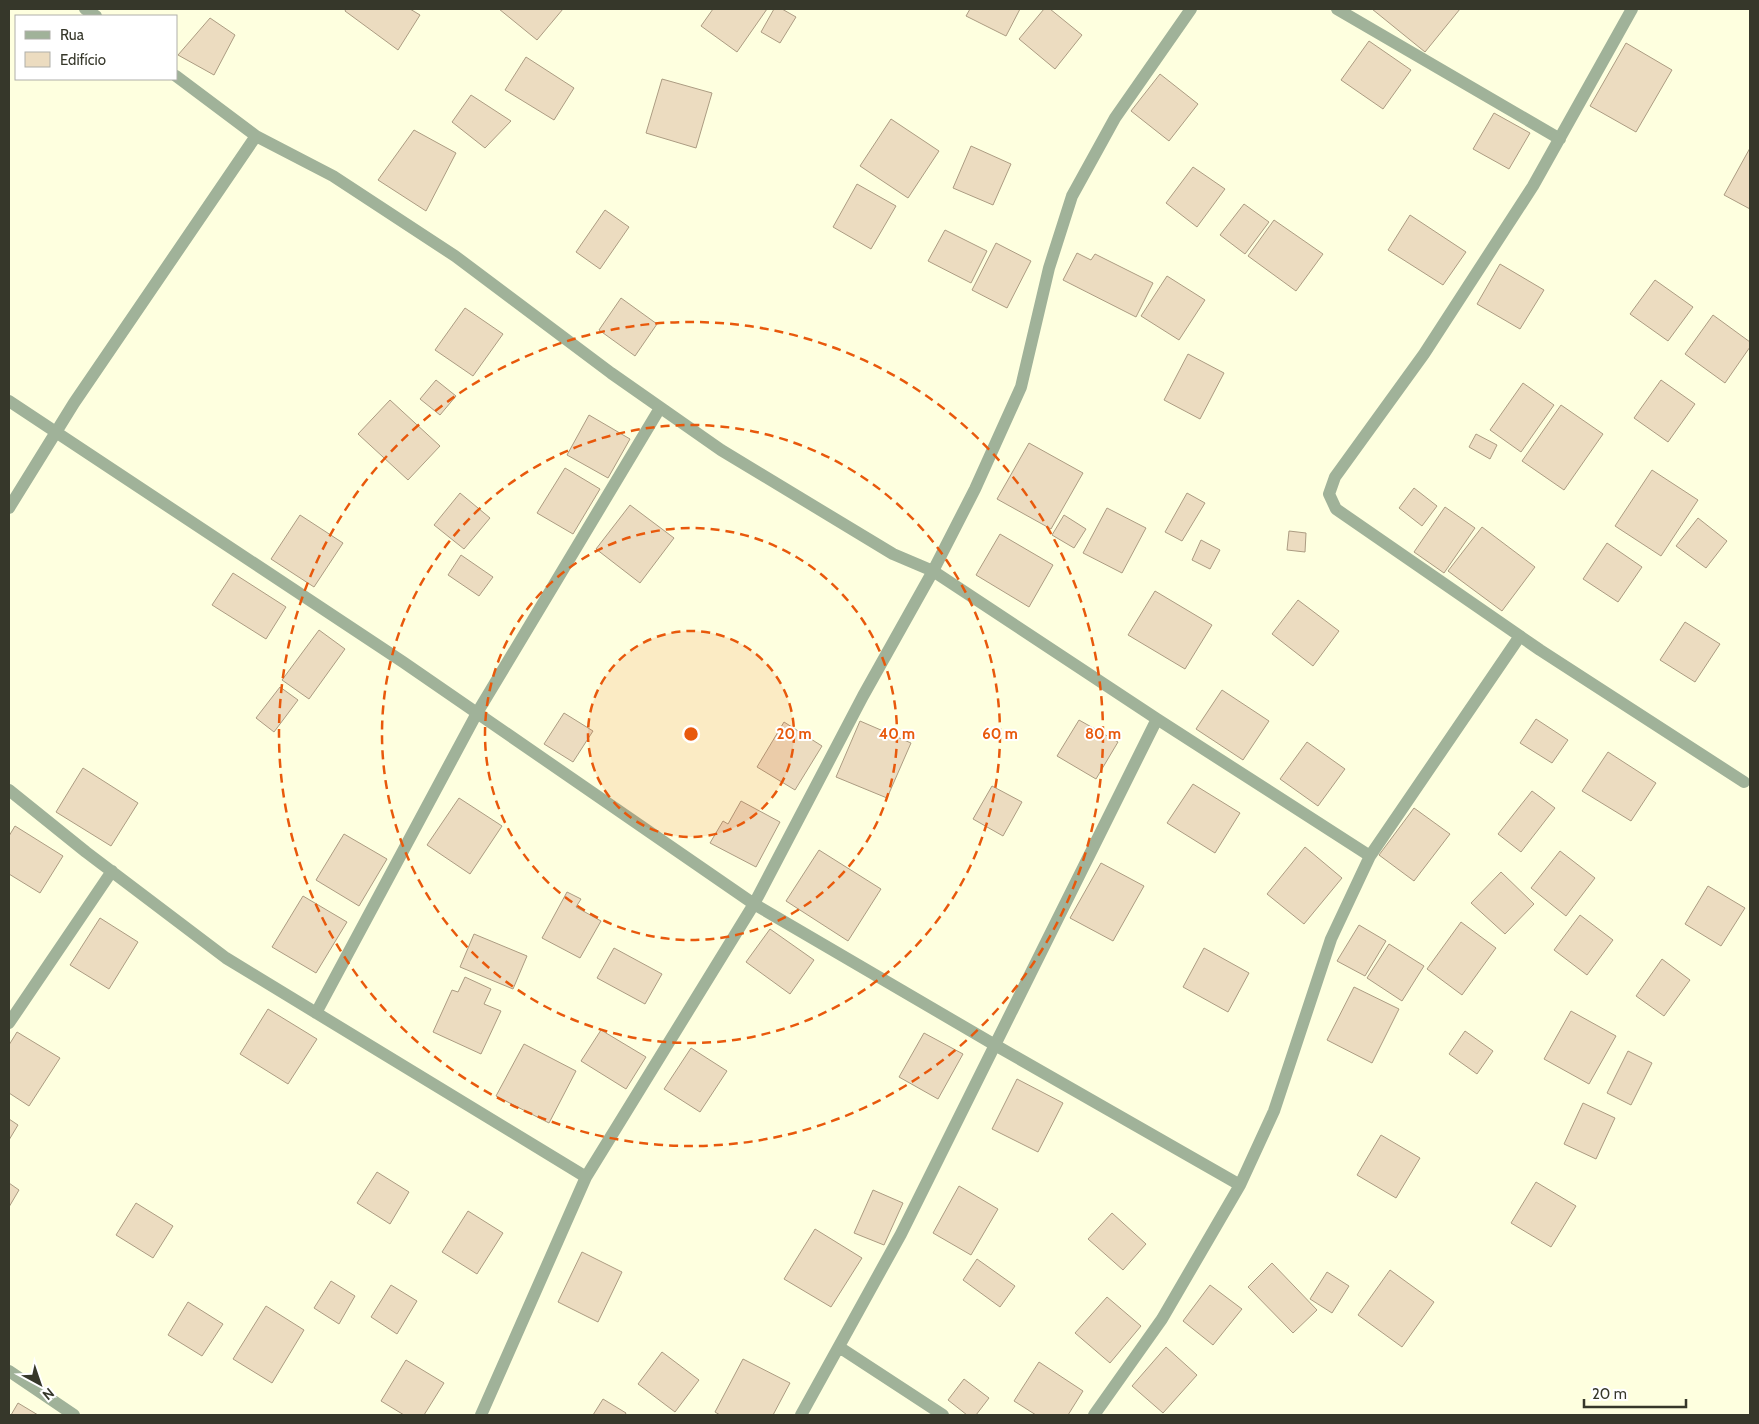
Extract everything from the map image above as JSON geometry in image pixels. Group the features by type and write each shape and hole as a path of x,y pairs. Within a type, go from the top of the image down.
{"street":[{"path":"481,1415 586,1177 754,904 863,696 933,571 975,489 1021,387 1049,268 1072,196 1115,118 1190,9"},
{"path":"1337,9 1560,139"},
{"path":"1632,9 1533,186 1424,354 1335,478 1329,494 1336,509 1520,636 1744,782"},
{"path":"178,78 256,136 333,176 455,256 660,408 721,450 893,554 933,571 1157,719 1370,856"},
{"path":"9,508 74,403 256,136"},
{"path":"9,401 477,713 754,904 1240,1185"},
{"path":"316,1013 477,713 660,408"},
{"path":"1094,1415 1162,1320 1240,1185 1274,1111 1331,939 1370,856 1520,636"},
{"path":"801,1415 901,1234 1157,719"},
{"path":"9,790 226,958 586,1177"},
{"path":"9,1023 112,871"},
{"path":"839,1347 943,1415"},
{"path":"9,1371 74,1415"}],"building":[{"path":"346,9 410,9 420,15 398,50 345,11"},
{"path":"499,9 563,9 537,40"},
{"path":"713,9 767,9 737,52 701,26"},
{"path":"774,9 782,9 796,17 780,43 761,32"},
{"path":"970,9 1020,9 1006,36 966,16"},
{"path":"1044,9 1050,9 1082,35 1055,69 1019,39"},
{"path":"1372,9 1460,9 1425,52"},
{"path":"210,18 235,35 214,75 178,55"},
{"path":"1369,41 1411,70 1383,109 1341,80"},
{"path":"1626,43 1672,70 1636,132 1590,106"},
{"path":"526,57 574,88 554,120 505,90"},
{"path":"1160,74 1198,104 1169,141 1131,111"},
{"path":"662,79 712,93 696,148 646,133"},
{"path":"471,95 511,121 485,148 452,122"},
{"path":"1494,113 1530,133 1509,169 1473,149"},
{"path":"891,119 939,151 908,198 860,166"},
{"path":"414,130 456,153 426,211 378,180"},
{"path":"971,146 1011,164 993,205 953,188"},
{"path":"1750,148 1750,209 1724,195"},
{"path":"1193,167 1225,189 1197,227 1166,203"},
{"path":"857,184 896,206 871,249 833,227"},
{"path":"1244,204 1269,222 1245,254 1220,235"},
{"path":"605,210 629,227 600,269 576,252"},
{"path":"1410,215 1466,252 1443,285 1388,250"},
{"path":"1274,220 1323,254 1296,291 1248,256"},
{"path":"945,230 987,251 971,283 928,261"},
{"path":"996,243 1031,261 1007,308 972,290"},
{"path":"1077,253 1091,260 1095,254 1153,283 1136,317 1063,280"},
{"path":"1500,264 1544,290 1520,329 1477,304"},
{"path":"1167,276 1205,300 1179,340 1141,316"},
{"path":"1655,280 1693,307 1668,341 1630,314"},
{"path":"621,298 657,324 635,356 599,330"},
{"path":"465,308 503,334 473,376 435,350"},
{"path":"1713,315 1750,342 1750,347 1725,383 1685,354"},
{"path":"1188,354 1224,373 1200,419 1164,400"},
{"path":"436,380 456,396 440,415 420,399"},
{"path":"1661,380 1695,404 1668,442 1634,418"},
{"path":"1523,383 1554,405 1521,452 1490,430"},
{"path":"390,400 440,446 408,480 358,434"},
{"path":"1561,405 1603,434 1564,490 1522,461"},
{"path":"589,415 630,439 608,478 567,455"},
{"path":"1476,434 1497,445 1490,459 1469,447"},
{"path":"1029,443 1083,473 1051,529 997,499"},
{"path":"565,468 600,489 573,534 537,513"},
{"path":"1652,470 1698,500 1661,556 1615,526"},
{"path":"1414,488 1437,506 1422,526 1399,508"},
{"path":"460,493 490,518 464,549 434,525"},
{"path":"1187,493 1205,503 1182,541 1165,532"},
{"path":"630,505 674,538 640,583 596,549"},
{"path":"1445,507 1475,528 1444,573 1414,552"},
{"path":"1107,508 1146,528 1122,573 1083,553"},
{"path":"300,515 343,543 314,587 271,559"},
{"path":"1064,515 1086,529 1074,548 1052,535"},
{"path":"1698,518 1727,541 1706,568 1676,546"},
{"path":"1482,527 1535,567 1502,611 1448,571"},
{"path":"1289,531 1306,533 1305,552 1287,550"},
{"path":"1000,534 1053,565 1029,607 976,575"},
{"path":"1201,540 1220,550 1210,569 1192,560"},
{"path":"1607,543 1642,567 1618,602 1583,579"},
{"path":"461,555 493,577 479,596 448,575"},
{"path":"233,573 286,607 266,639 212,605"},
{"path":"1155,591 1212,625 1185,669 1128,635"},
{"path":"1298,600 1339,631 1313,666 1272,634"},
{"path":"1685,622 1720,644 1695,682 1660,660"},
{"path":"319,630 345,649 309,699 282,680"},
{"path":"280,687 298,700 274,732 256,718"},
{"path":"1222,690 1269,721 1243,760 1196,729"},
{"path":"564,713 593,731 573,762 544,744"},
{"path":"1536,719 1568,740 1552,763 1520,743"},
{"path":"1079,720 1118,742 1096,779 1057,756"},
{"path":"860,721 911,743 887,798 836,777"},
{"path":"784,722 822,746 795,790 757,767"},
{"path":"1307,742 1345,769 1318,806 1280,779"},
{"path":"1608,752 1656,783 1631,821 1582,791"},
{"path":"83,768 138,803 111,846 56,812"},
{"path":"1193,784 1240,813 1215,853 1167,823"},
{"path":"992,786 1022,802 1003,836 973,819"},
{"path":"1532,791 1555,808 1521,852 1498,834"},
{"path":"459,798 502,826 470,874 427,845"},
{"path":"741,801 780,822 756,867 710,843 723,821 728,824"},
{"path":"1414,808 1450,834 1414,881 1379,855"},
{"path":"15,826 63,856 40,893 9,874 9,836"},
{"path":"344,834 387,859 359,906 316,880"},
{"path":"1305,847 1342,878 1304,924 1267,894"},
{"path":"819,850 881,889 848,941 786,901"},
{"path":"1560,851 1595,878 1566,916 1531,888"},
{"path":"1101,863 1144,886 1113,941 1070,918"},
{"path":"1501,872 1534,904 1505,934 1471,903"},
{"path":"1708,886 1745,908 1721,946 1685,924"},
{"path":"567,892 581,899 576,907 601,921 580,958 542,938"},
{"path":"303,896 347,922 316,973 272,947"},
{"path":"1580,915 1613,940 1587,975 1554,950"},
{"path":"100,918 138,942 109,989 70,965"},
{"path":"1461,922 1496,948 1462,995 1427,969"},
{"path":"1359,925 1386,941 1365,976 1337,961"},
{"path":"770,929 814,960 790,994 746,962"},
{"path":"474,934 527,956 513,989 460,967"},
{"path":"1389,944 1424,966 1402,1001 1367,978"},
{"path":"614,948 662,974 645,1004 597,978"},
{"path":"1204,948 1249,973 1228,1012 1183,987"},
{"path":"1662,959 1690,980 1664,1016 1636,996"},
{"path":"465,977 491,989 484,1004 501,1011 481,1054 433,1032 452,990 458,992"},
{"path":"1354,987 1399,1009 1372,1063 1327,1040"},
{"path":"268,1009 317,1039 288,1084 240,1054"},
{"path":"1571,1011 1616,1036 1589,1084 1544,1059"},
{"path":"601,1030 646,1057 626,1089 581,1061"},
{"path":"1465,1031 1493,1051 1477,1074 1449,1054"},
{"path":"17,1032 60,1058 29,1106 9,1093 9,1045"},
{"path":"924,1033 963,1054 938,1099 899,1077"},
{"path":"524,1044 576,1071 549,1123 496,1096"},
{"path":"691,1048 727,1071 700,1112 664,1089"},
{"path":"1628,1051 1652,1063 1631,1105 1607,1093"},
{"path":"1017,1079 1063,1103 1038,1152 992,1129"},
{"path":"1583,1103 1615,1118 1596,1159 1564,1144"},
{"path":"9,1119 18,1125 9,1140"},
{"path":"1381,1135 1420,1158 1396,1198 1357,1175"},
{"path":"377,1172 409,1192 390,1224 357,1203"},
{"path":"1536,1182 1576,1206 1551,1247 1511,1223"},
{"path":"9,1183 19,1190 9,1207"},
{"path":"959,1186 998,1209 971,1255 933,1233"},
{"path":"873,1190 903,1203 884,1245 854,1233"},
{"path":"136,1203 173,1226 153,1258 116,1235"},
{"path":"468,1211 503,1233 477,1274 442,1252"},
{"path":"1112,1213 1146,1244 1123,1270 1088,1239"},
{"path":"815,1229 862,1258 831,1307 784,1279"},
{"path":"582,1252 622,1272 598,1322 558,1302"},
{"path":"977,1259 1015,1286 1000,1307 963,1280"},
{"path":"1272,1263 1317,1310 1293,1333 1248,1287"},
{"path":"1390,1270 1434,1302 1402,1347 1358,1315"},
{"path":"1327,1272 1349,1286 1332,1313 1310,1299"},
{"path":"331,1281 355,1296 339,1324 314,1308"},
{"path":"391,1285 417,1301 397,1334 371,1317"},
{"path":"1210,1285 1242,1309 1213,1345 1183,1321"},
{"path":"1107,1297 1141,1326 1110,1363 1075,1333"},
{"path":"188,1302 223,1324 202,1356 168,1335"},
{"path":"266,1306 304,1330 272,1383 233,1359"},
{"path":"1166,1347 1197,1375 1163,1413 1132,1386"},
{"path":"662,1352 699,1380 675,1412 638,1384"},
{"path":"743,1359 790,1383 773,1415 720,1415 715,1412"},
{"path":"406,1360 444,1383 424,1415 404,1415 381,1401"},
{"path":"1039,1362 1083,1391 1068,1415 1036,1415 1014,1401"},
{"path":"964,1379 989,1398 976,1415 967,1415 948,1400"},
{"path":"603,1399 626,1413 625,1415 593,1415"},
{"path":"18,1403 38,1415 11,1415"}]}
